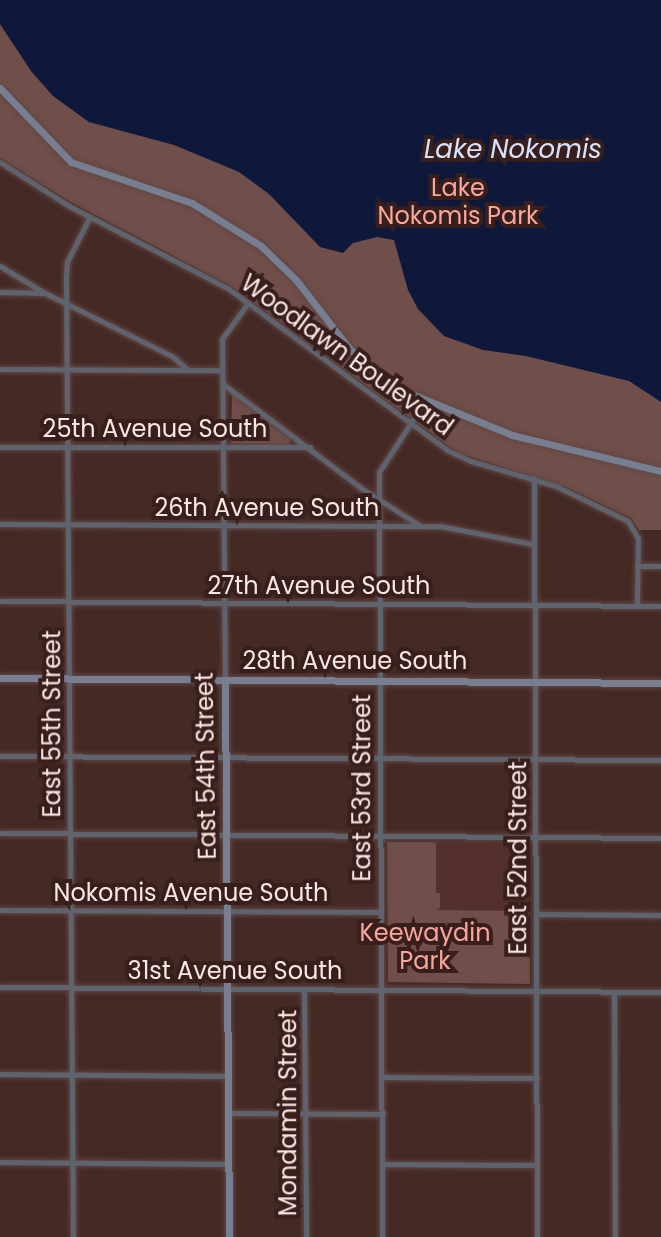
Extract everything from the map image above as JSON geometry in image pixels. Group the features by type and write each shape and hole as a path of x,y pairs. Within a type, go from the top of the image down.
{"street":[{"path":"0,88 71,162 92,172 192,203 261,246 297,281 358,358 402,390 512,435 661,471"},
{"name":"Woodlawn Boulevard","path":"0,162 90,216 209,278 248,303 409,424 462,458 534,478 631,523 638,538 637,605"},
{"name":"East 55th Street","path":"73,1237 66,303 67,262 90,216"},
{"path":"0,266 45,293 172,356 188,370"},
{"path":"0,292 45,293"},
{"name":"East 54th Street","path":"229,1237 222,339 248,303"},
{"path":"0,369 222,370"},
{"path":"223,383 408,521 427,527"},
{"name":"East 53rd Street","path":"382,1237 379,468 425,401"},
{"name":"25th Avenue South","path":"0,447 310,447"},
{"name":"East 52nd Street","path":"534,478 537,1237"},
{"name":"26th Avenue South","path":"0,524 456,527 533,544"},
{"path":"637,566 661,566"},
{"name":"27th Avenue South","path":"0,601 637,605"},
{"path":"637,605 661,606"},
{"name":"28th Avenue South","path":"0,678 661,683"},
{"path":"0,756 661,760"},
{"path":"0,833 661,838"},
{"name":"Nokomis Avenue South","path":"0,910 381,912"},
{"path":"537,914 661,915"},
{"name":"31st Avenue South","path":"0,987 661,992"},
{"name":"Mondamin Street","path":"304,990 306,1237"},
{"path":"614,992 615,1237"},
{"path":"0,1074 228,1076"},
{"path":"383,1077 537,1078"},
{"path":"229,1113 383,1114"},
{"path":"0,1162 228,1164"},
{"path":"382,1164 537,1165"}],"shaded area":[{"path":"436,842 529,843 529,911 436,910"}],"green space":[{"name":"Lake Nokomis","path":"0,0 661,0 661,530 639,530 631,518 566,487 458,453 231,286 69,201 0,158"},
{"path":"232,394 291,439 289,445 231,444"},
{"name":"Keewaydin Park","path":"387,842 436,842 436,893 440,893 440,908 436,910 529,911 530,984 388,982"}],"water":[{"name":"Lake Nokomis","path":"0,0 661,0 661,402 629,381 526,356 483,350 444,336 418,309 408,290 394,240 377,237 353,243 343,253 320,247 269,194 239,172 174,145 89,122 53,96 31,71 0,24"}],"park label":[{"name":"Lake Nokomis Park","path":"458,202"}]}
